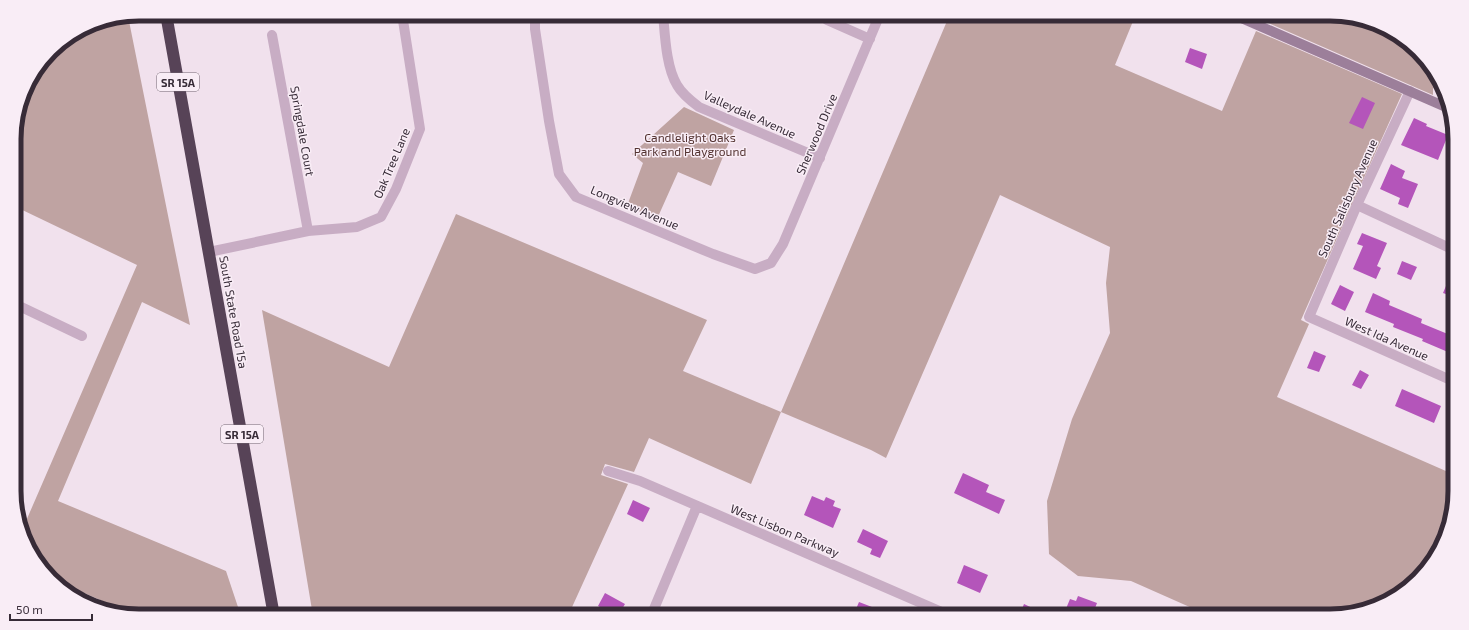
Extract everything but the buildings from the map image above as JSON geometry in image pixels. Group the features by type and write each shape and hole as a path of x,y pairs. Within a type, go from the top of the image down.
{"highway":[{"name":"South State Road 15a","path":"167,21 273,609"}],"street":[{"name":"Oak Tree Lane","path":"209,252 308,231 357,227 381,217 396,189 420,130 403,21"},
{"name":"Longview Avenue","path":"535,21 535,30 549,121 559,174 576,197 713,254 754,269 771,263"},
{"name":"Valleydale Avenue","path":"664,21 669,61 676,85 687,98 699,107 820,158"},
{"path":"829,21 870,39"},
{"name":"Sherwood Drive","path":"771,263 783,244 877,21"},
{"path":"1249,21 1443,106"},
{"name":"Springdale Court","path":"272,35 308,231"},
{"name":"South Salisbury Avenue","path":"1309,317 1357,205 1410,91"},
{"path":"1357,205 1448,247"},
{"path":"21,307 82,336"},
{"name":"West Ida Avenue","path":"1309,317 1448,379"},
{"name":"West Lisbon Parkway","path":"608,471 640,482 697,506 935,609"},
{"path":"654,609 697,506"}],"green space":[{"path":"129,21 190,325 142,302 58,501 226,571 239,609 131,609 117,607 70,587 55,575 37,550 25,523 137,265 21,209 22,123 27,101 41,73 55,55 80,37 101,27"},
{"path":"947,21 1133,21 1115,65 1222,111 1256,31 1402,94 1301,320 1309,324 1277,397 1448,472 1448,499 1446,514 1436,543 1419,569 1396,589 1368,603 1338,609 1194,609 1131,581 1078,576 1049,554 1047,501 1072,419 1110,333 1106,283 1110,247 1000,195 886,458 871,450 781,412"},
{"path":"1264,21 1338,21 1353,23 1375,30 1402,45 1414,55 1424,67 1435,86 1433,95"},
{"name":"Candlelight Oaks Park and Playground","path":"684,107 734,130 711,186 678,172 657,219 627,206 643,163 632,154"},
{"path":"456,214 707,320 683,371 781,412 751,484 649,438 634,472 605,464 601,475 628,484 571,609 312,609 262,310 389,367"}]}
